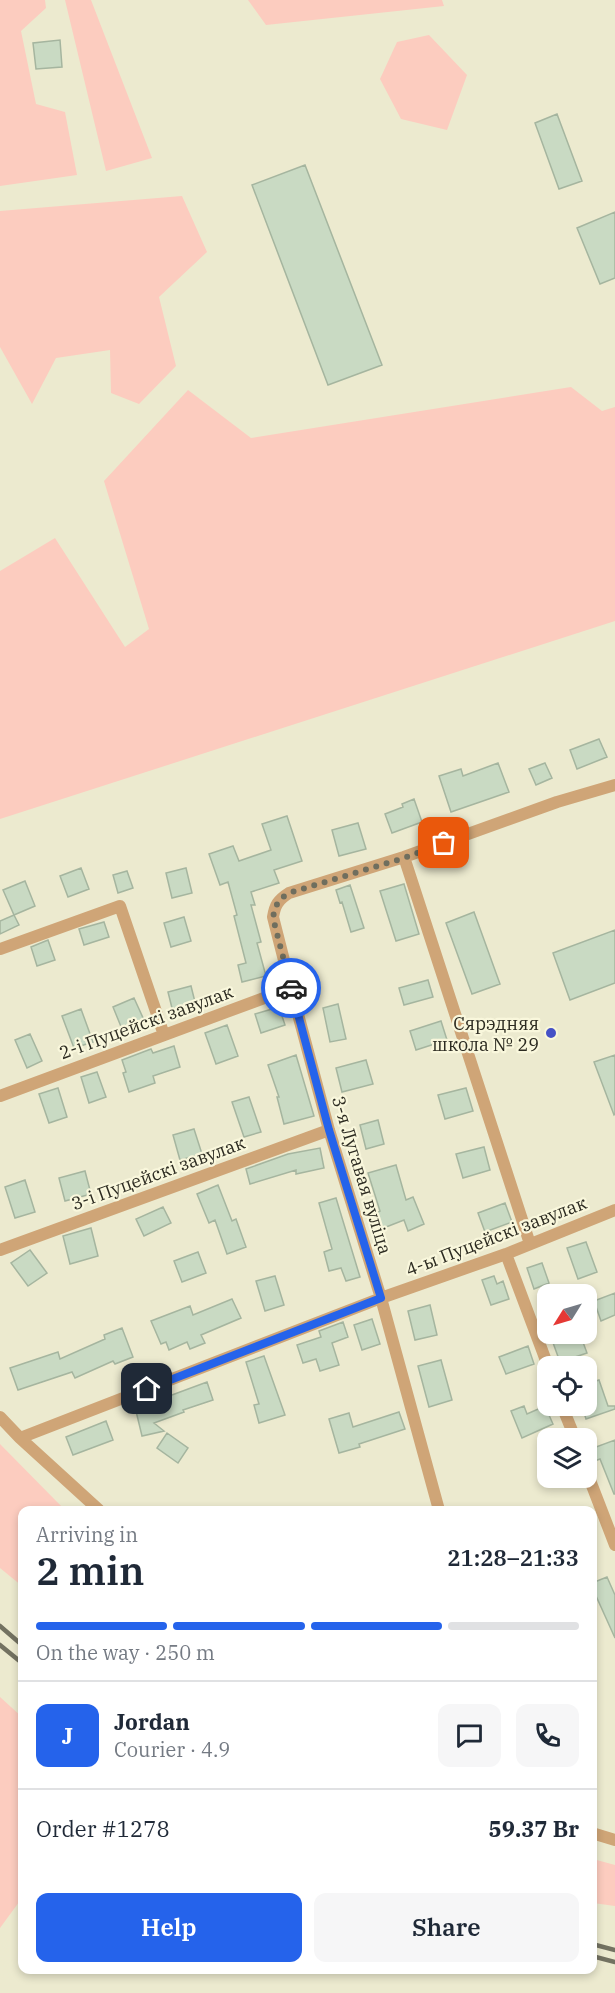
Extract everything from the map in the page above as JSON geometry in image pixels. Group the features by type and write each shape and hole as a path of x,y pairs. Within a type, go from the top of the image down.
{"street":[{"path":"291,988 273,918 275,906 289,893 404,858 557,802 615,785"},
{"path":"404,858 531,1244"},
{"path":"0,949 120,906 164,1035"},
{"name":"2-і Пуцейскі завулак","path":"0,1096 291,988"},
{"name":"3-я Лугавая вуліца","path":"291,988 329,1130 381,1298 438,1506"},
{"name":"3-і Пуцейскі завулак","path":"0,1250 329,1130"},
{"name":"4-ы Пуцейскі завулак","path":"20,1438 381,1298 506,1254 615,1210"},
{"path":"506,1254 544,1356"},
{"path":"0,1417 95,1506"},
{"path":"593,1488 615,1545"},
{"path":"597,1835 615,1840"}],"shaded area":[{"path":"0,0 45,0 46,8 21,31 36,104 65,112 77,175 0,186"},
{"path":"65,0 91,0 152,158 106,171"},
{"path":"248,0 442,0 444,6 266,25"},
{"path":"429,35 467,75 447,130 401,119 380,79 397,42"},
{"path":"182,196 207,252 159,297 176,366 139,404 111,393 110,350 56,358 32,404 0,347 0,211"},
{"path":"571,387 602,411 615,407 615,621 0,819 0,571 55,538 125,647 149,629 104,481 188,390 251,438"},
{"path":"0,1444 61,1506 18,1506 18,1583 0,1568"},
{"path":"0,1697 18,1713 18,1903 0,1928"},
{"path":"597,1860 615,1865 615,1906 597,1904"}],"building":[{"path":"60,40 62,67 36,69 33,43"},
{"path":"557,114 582,181 559,189 535,123"},
{"path":"305,165 382,365 328,385 252,185"},
{"path":"615,212 615,278 600,284 577,228"},
{"path":"599,739 607,757 577,769 570,750"},
{"path":"498,763 509,792 451,812 439,776 461,769 463,776"},
{"path":"545,763 552,778 536,785 529,769"},
{"path":"414,799 422,822 392,833 385,814 403,807 402,804"},
{"path":"287,816 302,861 274,870 279,883 251,892 255,905 251,905 261,942 257,943 266,976 242,982 238,965 246,963 234,916 237,915 228,882 220,885 209,854 233,846 239,861 271,850 262,824"},
{"path":"358,823 366,849 339,856 332,830"},
{"path":"81,868 89,889 68,897 60,876"},
{"path":"186,868 192,893 172,898 166,873"},
{"path":"127,871 133,888 118,893 113,875"},
{"path":"25,881 35,906 14,915 3,890"},
{"path":"404,884 419,934 396,941 380,891"},
{"path":"350,885 364,928 351,932 336,890"},
{"path":"474,912 500,984 472,994 446,923"},
{"path":"14,915 19,925 0,934 0,921"},
{"path":"184,917 191,941 171,947 164,923"},
{"path":"104,922 109,937 84,945 79,929"},
{"path":"615,930 615,983 570,1000 553,953"},
{"path":"48,940 55,960 37,966 31,947"},
{"path":"428,980 433,997 404,1005 399,988"},
{"path":"191,986 196,1006 173,1012 168,992"},
{"path":"134,998 144,1020 122,1029 113,1007"},
{"path":"338,1004 346,1039 330,1042 323,1008"},
{"path":"279,1007 285,1025 261,1033 255,1014"},
{"path":"81,1009 93,1042 74,1048 62,1016"},
{"path":"441,1021 447,1040 416,1050 410,1031"},
{"path":"227,1025 238,1056 216,1064 205,1033"},
{"path":"30,1034 42,1061 27,1068 15,1040"},
{"path":"174,1046 180,1067 153,1076 155,1083 129,1092 123,1073 126,1072 122,1060 151,1049 153,1053"},
{"path":"296,1055 314,1116 284,1124 277,1097 279,1097 268,1065"},
{"path":"615,1055 615,1114 614,1115 594,1062"},
{"path":"366,1060 373,1084 342,1092 336,1068"},
{"path":"97,1072 106,1097 89,1103 81,1077"},
{"path":"58,1088 67,1117 49,1123 39,1094"},
{"path":"466,1088 473,1111 445,1119 438,1095"},
{"path":"249,1097 261,1132 244,1137 232,1102"},
{"path":"378,1120 384,1144 366,1149 360,1125"},
{"path":"194,1129 202,1154 180,1160 173,1135"},
{"path":"484,1147 490,1170 463,1178 456,1154"},
{"path":"320,1148 324,1168 296,1174 296,1170 250,1184 246,1169 288,1154"},
{"path":"396,1165 406,1200 413,1197 424,1224 408,1231 404,1220 381,1229 374,1214 380,1211 368,1173"},
{"path":"85,1171 91,1194 65,1201 59,1178"},
{"path":"25,1180 35,1212 15,1218 5,1187"},
{"path":"218,1185 232,1221 236,1219 246,1247 227,1254 215,1220 209,1223 197,1194"},
{"path":"336,1198 360,1277 346,1281 341,1268 329,1271 324,1252 332,1249 319,1203"},
{"path":"505,1203 512,1222 485,1232 478,1213"},
{"path":"163,1207 171,1223 144,1236 136,1219"},
{"path":"91,1228 98,1256 70,1264 63,1236"},
{"path":"586,1242 597,1272 578,1279 567,1248"},
{"path":"30,1250 47,1273 28,1286 11,1263"},
{"path":"198,1252 206,1273 182,1282 174,1261"},
{"path":"542,1263 549,1283 537,1284 537,1288 534,1289 527,1268"},
{"path":"275,1276 284,1305 265,1311 256,1281"},
{"path":"494,1276 497,1284 503,1281 509,1299 491,1305 482,1280"},
{"path":"615,1293 615,1315 601,1321 597,1310 597,1300"},
{"path":"232,1299 241,1318 201,1335 205,1343 190,1349 187,1342 169,1350 166,1342 161,1344 151,1321 190,1306 193,1315"},
{"path":"430,1305 437,1335 415,1340 408,1311"},
{"path":"372,1319 380,1344 362,1350 354,1325"},
{"path":"343,1322 348,1337 332,1343 339,1365 320,1371 316,1359 303,1363 297,1345 321,1337 319,1331"},
{"path":"122,1328 133,1357 115,1364 113,1361 75,1378 72,1372 18,1390 10,1368 58,1352 60,1359 105,1339 104,1335"},
{"path":"553,1344 584,1344 587,1353 578,1356 558,1356"},
{"path":"528,1346 534,1364 506,1374 499,1357"},
{"path":"264,1356 285,1415 259,1423 254,1405 259,1404 246,1362"},
{"path":"441,1360 452,1400 429,1407 418,1366"},
{"path":"599,1380 608,1406 615,1406 615,1409 597,1415 597,1381"},
{"path":"207,1382 213,1400 154,1423 164,1431 142,1436 135,1407"},
{"path":"524,1406 527,1414 537,1410 537,1416 549,1416 553,1424 537,1428 537,1431 522,1438 511,1411"},
{"path":"399,1412 405,1429 339,1453 329,1419 349,1413 353,1427"},
{"path":"106,1421 113,1440 73,1455 66,1437"},
{"path":"167,1433 188,1448 178,1463 157,1448"},
{"path":"615,1440 615,1494 600,1459 597,1460 597,1447"},
{"path":"607,1577 615,1595 615,1638 597,1598 597,1581"}],"railway":[{"path":"0,1626 18,1642"},
{"path":"0,1645 18,1660"},
{"path":"597,1945 615,1950"},
{"path":"597,1957 615,1962"}],"way so far":[{"path":"291,988 273,918 275,906 280,899 289,893 404,858 444,843"}],"place":[{"name":"Сярэдняя школа № 29","path":"551,1033"}],"route":[{"path":"147,1389 381,1298 329,1130 291,988"}]}
